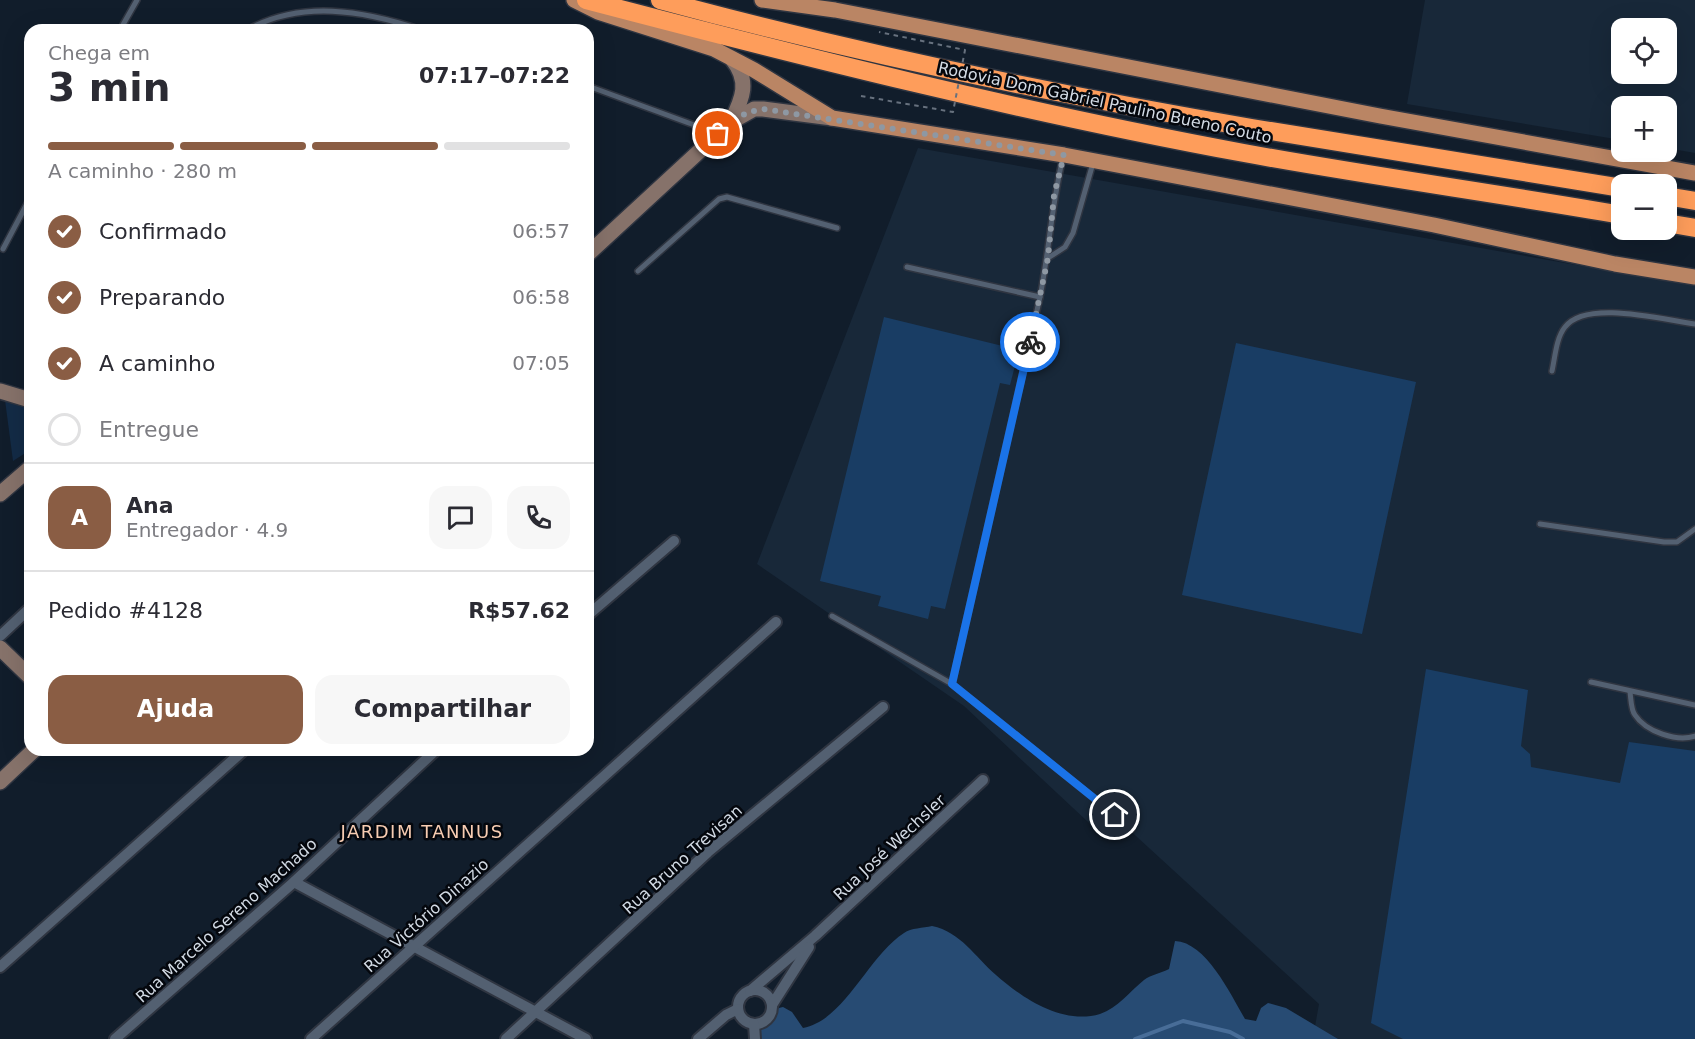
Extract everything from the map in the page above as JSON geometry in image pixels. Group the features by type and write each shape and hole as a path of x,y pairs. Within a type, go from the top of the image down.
{"highway":[{"name":"Rodovia Dom Gabriel Paulino Bueno Couto","path":"586,0 817,60 1243,153 1611,213"},
{"name":"Rodovia Dom Gabriel Paulino Bueno Couto","path":"660,0 923,65 1063,93 1251,128 1611,186"},
{"path":"1677,198 1695,201"},
{"path":"1677,225 1695,228"}],"main road":[{"path":"574,0 629,22 694,42 732,59 832,118"},
{"path":"762,0 835,10 1380,116 1695,172"},
{"path":"731,122 745,88 743,76 732,59"},
{"path":"594,248 731,122 754,110 763,109 1064,155 1434,225 1615,264 1695,277"},
{"path":"0,391 24,398"},
{"path":"0,494 24,473"},
{"path":"0,648 24,671"},
{"path":"0,782 28,756"}],"street":[{"path":"594,610 674,541"},
{"path":"0,636 24,614"},
{"name":"Rua Victório Dinazio","path":"311,1039 776,622"},
{"name":"Rua Bruno Trevisan","path":"506,1039 708,852 883,707"},
{"path":"0,968 237,756"},
{"name":"Rua Marcelo Sereno Machado","path":"115,1039 294,882 430,756"},
{"name":"Rua José Wechsler","path":"750,991 815,936 983,780"},
{"path":"294,882 412,948 586,1039"},
{"name":"Rua José Wechsler","path":"772,1005 815,936"},
{"path":"750,991 761,992 772,1005 769,1016 754,1024 744,1020 738,1010 741,998 750,991"},
{"path":"698,1039 726,1014 738,1010"},
{"path":"754,1024 755,1039"}],"lane":[{"path":"123,24 137,0"},
{"path":"341,4 403,24"},
{"path":"254,24 258,20 294,6"},
{"path":"594,88 718,134"},
{"path":"952,684 1040,297 1048,258 1054,195 1064,155"},
{"path":"1048,258 1065,247 1073,233 1093,161"},
{"path":"638,271 719,200 727,197 837,228"},
{"path":"3,249 24,209"},
{"path":"907,267 1040,297"},
{"path":"1552,371 1563,328 1577,316 1597,312 1618,313 1695,324"},
{"path":"1540,524 1664,542 1677,542 1695,529"},
{"path":"832,616 952,684 1132,829"},
{"path":"1591,682 1695,705"},
{"path":"1630,692 1634,714 1643,724 1659,733 1689,738 1695,736"}],"path":[{"path":"861,96 953,112 965,50 879,32"}],"shaded area":[{"path":"1425,0 1695,0 1695,153 1677,150 1677,96 1611,96 1611,138 1407,104"},
{"path":"918,148 1695,286 1695,1039 1330,1039 1314,1032 1319,1004 1112,814 1103,836 964,706 757,564"},
{"path":"5,400 24,406 24,454 13,461"},
{"path":"932,926 959,939 1018,993 1044,1008 1072,1016 1100,1014 1112,1008 1146,978 1169,969 1175,941 1186,944 1197,950 1216,971 1245,1019 1256,1021 1261,1008 1268,1003 1286,1008 1338,1039 756,1039 764,1017 783,1007 792,1012 803,1028 818,1023 844,1000 891,943 907,931"}],"building":[{"path":"884,317 1019,350 1010,385 1000,383 945,609 931,606 928,619 878,606 881,596 820,581"},
{"path":"1236,343 1416,382 1362,634 1182,595"},
{"path":"1426,669 1528,690 1521,746 1530,754 1531,767 1620,783 1629,742 1695,751 1695,1039 1403,1039 1371,1023"}],"waterway":[{"path":"1135,1039 1183,1021 1230,1032 1243,1039"}],"way so far":[{"path":"718,134 731,122 746,113 763,109 1064,155 1054,195 1048,258 1030,342"}],"district":[{"name":"JARDIM TANNUS","path":"422,832"}],"route":[{"path":"1030,342 952,684 1047,758 1115,815"}]}
